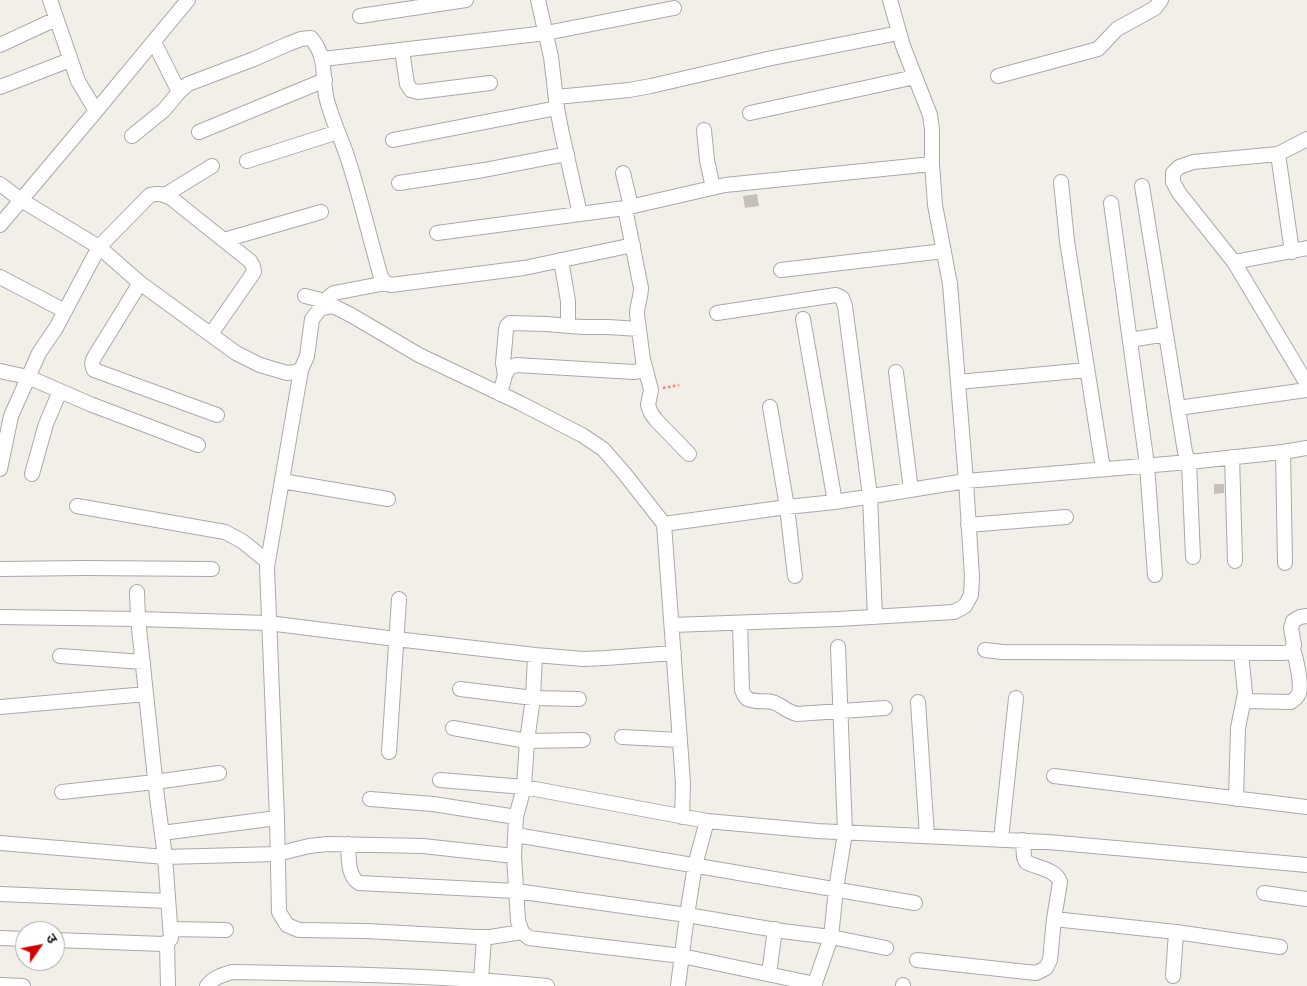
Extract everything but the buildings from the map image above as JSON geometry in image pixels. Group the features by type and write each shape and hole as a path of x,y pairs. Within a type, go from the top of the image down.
{"street":[{"path":"50,0 78,81 96,111"},
{"path":"0,225 188,0"},
{"path":"360,16 466,0"},
{"path":"538,0 551,57 556,102 580,214"},
{"path":"672,624 875,617 954,612 965,606 971,596 972,577 966,481 950,284 935,205 930,114 899,33 890,0"},
{"path":"998,76 1098,49 1117,29 1155,8 1161,0"},
{"path":"323,59 546,33 674,8"},
{"path":"0,45 56,19"},
{"path":"393,140 556,102 651,86 772,58 899,33"},
{"path":"132,136 164,110 188,84 254,59 301,38 311,38 318,46 323,59 326,95 358,188 381,277 386,283"},
{"path":"154,42 179,92"},
{"path":"402,50 407,84 411,90 418,92 490,83"},
{"path":"0,87 70,60"},
{"path":"750,113 915,77"},
{"path":"199,132 325,80"},
{"path":"704,130 707,160 713,188"},
{"path":"247,160 338,132"},
{"path":"1307,139 1278,154 1193,162 1179,167 1174,173 1173,182 1179,193 1234,262 1307,384"},
{"path":"399,183 484,170 567,154"},
{"path":"1278,154 1292,252"},
{"path":"437,233 628,207 725,185 932,164"},
{"path":"166,195 212,166"},
{"path":"623,174 641,288 637,307 644,363 651,390 648,405 651,414 656,420 689,454"},
{"path":"1061,182 1066,240 1103,470"},
{"path":"0,184 21,200 99,247 140,283 236,353 260,365 287,373 301,370"},
{"path":"1142,186 1184,452 1189,462 1193,558"},
{"path":"0,469 10,416 39,353 56,328 99,247 146,198 155,194 166,195 224,240 250,261 260,276 211,334"},
{"path":"1111,203 1147,466 1155,574"},
{"path":"224,240 321,212"},
{"path":"522,932 484,937 366,930 299,930 287,925 279,912 267,567 301,370 307,356 312,319 328,298 334,293 386,283 391,285 524,268 633,245"},
{"path":"1234,262 1307,248"},
{"path":"781,270 944,251"},
{"path":"561,260 568,302 568,326"},
{"path":"0,277 65,311"},
{"path":"140,283 95,356 92,362 94,370 217,414"},
{"path":"717,312 836,295 842,298 845,306 870,496 875,617"},
{"path":"305,296 323,305 333,306 419,355 520,403 603,449 664,524 683,784 682,816"},
{"path":"803,318 835,502"},
{"path":"505,375 503,363 508,324 639,329"},
{"path":"1130,340 1166,334"},
{"path":"500,394 505,375 509,368 516,365 634,372 644,368 644,363"},
{"path":"958,382 1087,370"},
{"path":"0,371 28,377 90,404 198,444"},
{"path":"896,372 911,490"},
{"path":"1178,408 1307,390"},
{"path":"32,474 46,424 60,391"},
{"path":"770,407 787,507 796,576"},
{"path":"664,524 835,502 966,481 1232,458 1307,448"},
{"path":"1283,452 1286,563"},
{"path":"1232,458 1234,561"},
{"path":"282,481 388,499"},
{"path":"77,506 225,532 242,541 268,562"},
{"path":"968,525 1066,517"},
{"path":"0,569 212,569"},
{"path":"137,592 142,662 165,857 171,929 171,938 167,943 168,986"},
{"path":"389,752 398,599"},
{"path":"1244,701 1291,702 1297,698 1300,693 1291,628 1293,621 1307,616"},
{"path":"0,617 268,623 535,655 592,658 674,653"},
{"path":"740,622 742,690 745,697 751,701 775,702 790,712 797,714 885,708"},
{"path":"535,655 533,698 527,741 524,787 516,817 514,856 518,921 522,932 529,938 682,956 815,985 831,937 836,888 845,833 838,647"},
{"path":"985,650 1003,652 1283,653 1290,652 1293,649"},
{"path":"1236,799 1238,728 1245,693 1241,653"},
{"path":"60,656 142,662"},
{"path":"460,689 533,698 579,699"},
{"path":"0,707 146,694"},
{"path":"1001,840 1016,698"},
{"path":"918,702 927,836"},
{"path":"453,728 527,741 583,740"},
{"path":"622,737 680,740"},
{"path":"62,792 219,773"},
{"path":"1054,776 1307,807"},
{"path":"440,780 524,787 707,821 845,833 1023,840 1307,865"},
{"path":"370,799 433,804 516,817"},
{"path":"162,833 277,818"},
{"path":"678,986 695,865 707,821"},
{"path":"516,835 836,888 915,903"},
{"path":"917,960 1036,973 1046,968 1050,960 1060,882 1058,876 1054,873 1026,862 1023,840"},
{"path":"0,843 165,857 277,854 310,846 328,844 422,846 514,856"},
{"path":"348,844 351,874 359,883 516,891 687,914 831,937 886,948"},
{"path":"1264,893 1307,898"},
{"path":"0,894 168,901"},
{"path":"1054,919 1176,932 1280,947"},
{"path":"171,929 226,930"},
{"path":"769,974 775,929"},
{"path":"1173,976 1176,932"},
{"path":"480,980 484,937"},
{"path":"0,938 15,939"},
{"path":"65,940 167,943"},
{"path":"207,986 218,976 232,972 356,980 480,980 546,986"},
{"path":"0,985 23,986"}]}
